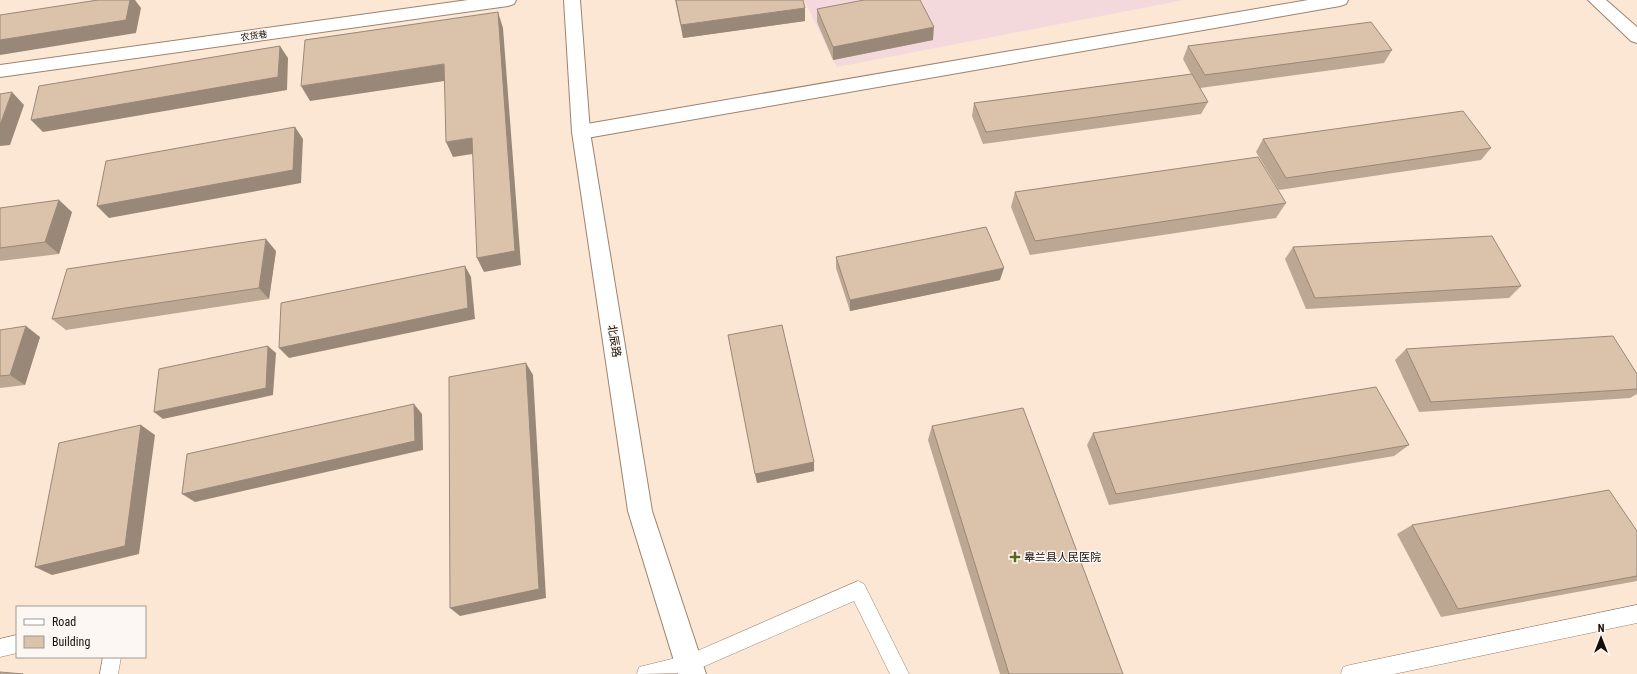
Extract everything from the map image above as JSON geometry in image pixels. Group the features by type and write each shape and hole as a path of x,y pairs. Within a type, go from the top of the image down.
{"street":[{"name":"农货巷","path":"0,71 508,0"},
{"name":"北辰路","path":"572,0 581,132 640,511 690,669"},
{"path":"581,132 1340,0"},
{"path":"1596,0 1637,37"}],"lane":[{"path":"646,674 690,669 858,590 900,674"},
{"path":"1350,674 1637,614"},
{"path":"0,648 16,644"},
{"path":"109,674 112,658"}],"shaded area":[{"path":"804,0 1184,0 837,67"}],"building":[{"path":"98,0 130,0 126,20 0,40 0,15"},
{"path":"676,0 803,0 805,8 681,25"},
{"path":"864,0 920,0 934,27 833,47 817,9"},
{"path":"498,12 515,251 477,258 472,138 446,142 444,64 301,86 305,40"},
{"path":"1371,22 1392,50 1205,75 1188,46"},
{"path":"280,46 278,77 31,120 39,86"},
{"path":"1192,74 1208,102 986,132 974,103"},
{"path":"12,92 0,125 0,94"},
{"path":"1463,111 1491,148 1286,178 1263,139"},
{"path":"295,127 293,170 97,206 106,161"},
{"path":"1258,157 1286,203 1035,241 1015,192"},
{"path":"59,200 45,242 0,248 0,208"},
{"path":"986,227 1004,268 850,300 836,257"},
{"path":"1492,236 1521,286 1315,298 1293,247"},
{"path":"266,239 259,288 52,319 67,269"},
{"path":"465,266 468,308 279,348 281,303"},
{"path":"782,325 814,462 755,474 728,335"},
{"path":"26,326 10,375 0,376 0,330"},
{"path":"1613,336 1637,374 1637,389 1431,402 1406,349"},
{"path":"268,346 266,388 154,412 159,369"},
{"path":"526,363 539,589 450,608 449,377"},
{"path":"1376,387 1409,445 1116,494 1093,433"},
{"path":"414,404 415,441 182,494 187,454"},
{"name":"皋兰县人民医院","path":"1023,408 1123,674 1009,674 932,426"},
{"path":"141,425 125,546 35,567 59,443"},
{"path":"1609,490 1637,531 1637,576 1458,609 1412,525"},
{"path":"0,672 23,674 0,674"}],"place":[{"name":"皋兰县人民医院","path":"1015,557"}]}
